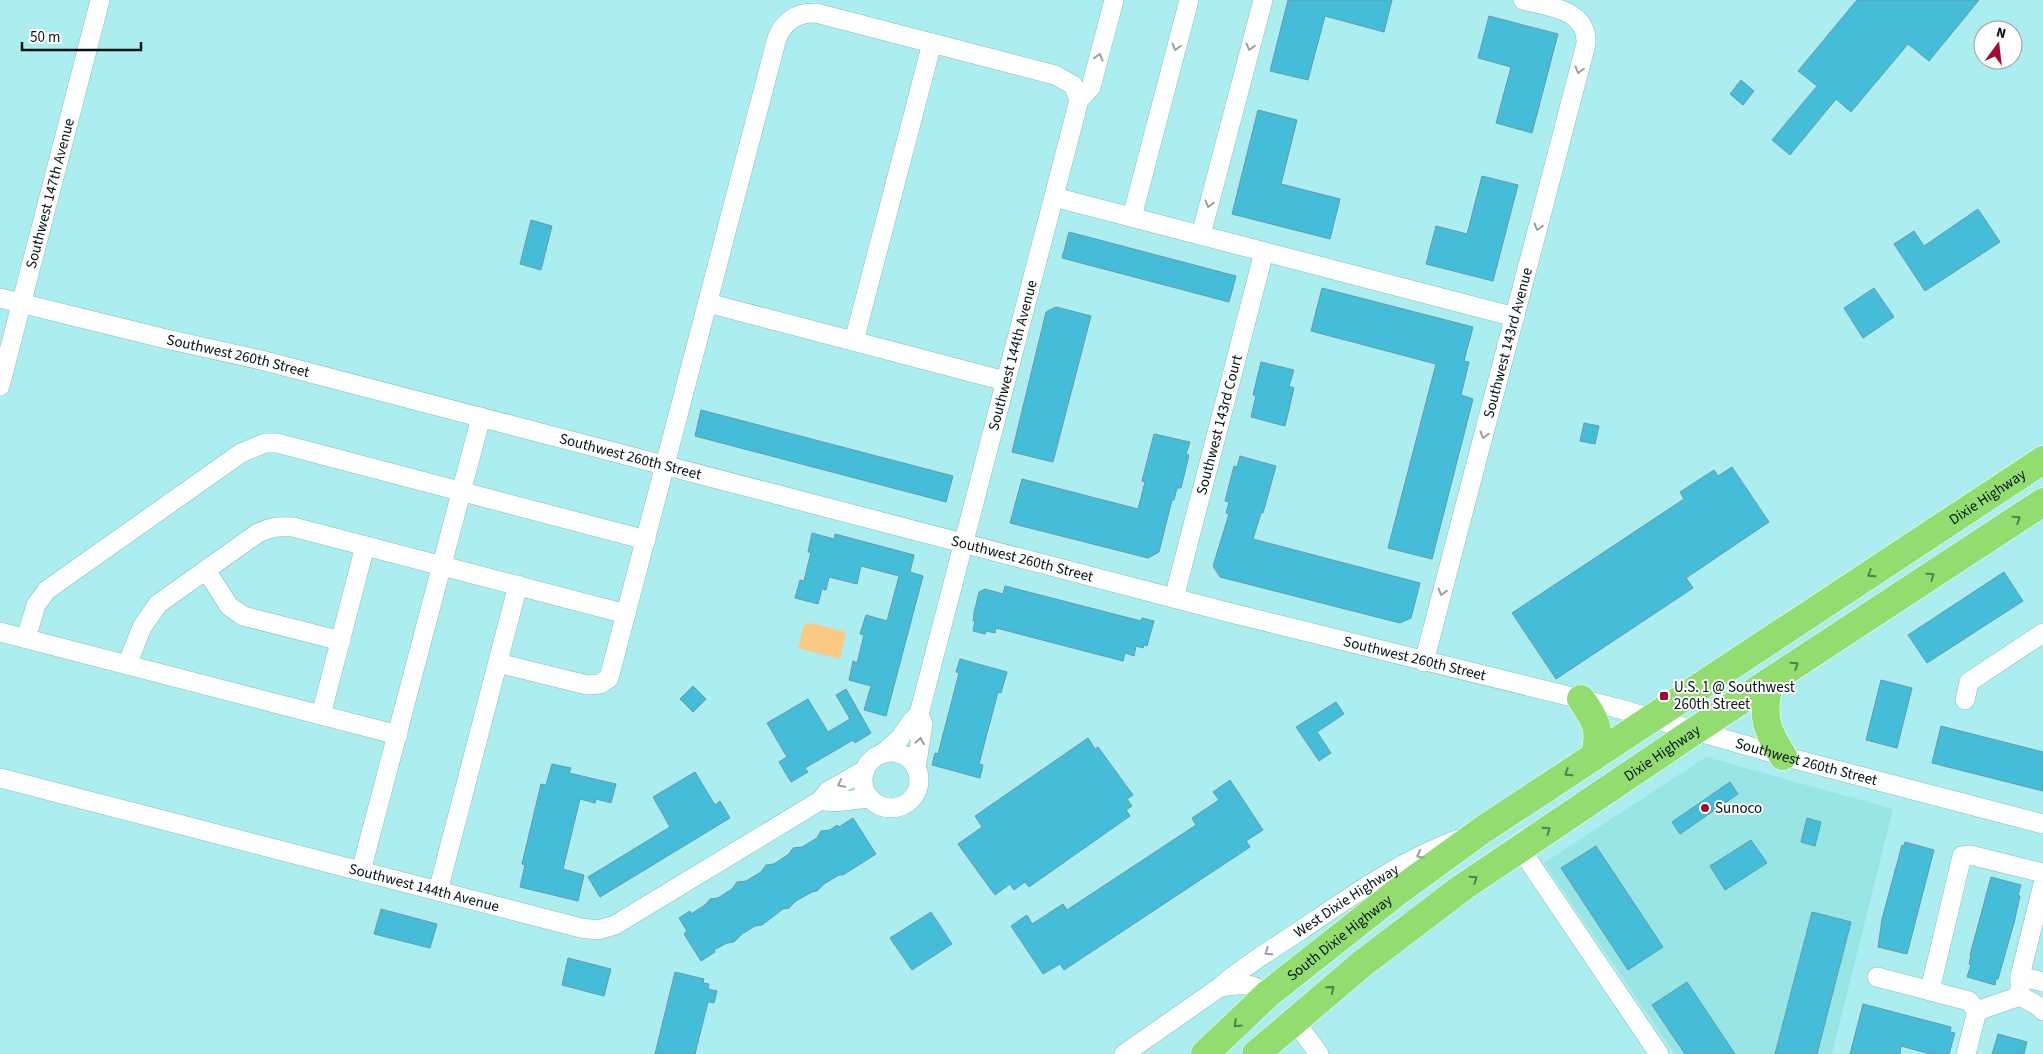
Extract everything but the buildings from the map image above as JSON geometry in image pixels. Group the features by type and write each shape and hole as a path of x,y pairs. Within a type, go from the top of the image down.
{"highway":[{"name":"Dixie Highway","path":"1481,831 2043,460"},
{"name":"Dixie Highway","path":"1294,1020 1415,921 1520,848 2043,502"},
{"path":"1769,683 1764,705 1765,720 1770,736 1783,756"},
{"path":"1581,699 1598,728 1595,756"},
{"name":"South Dixie Highway","path":"1205,1054 1268,994 1396,893 1481,831"},
{"path":"1256,1054 1294,1020 1268,994"}],"street":[{"name":"Southwest 147th Avenue","path":"0,386 100,0"},
{"name":"Southwest 144th Avenue","path":"882,754 900,738 919,714 1079,100 1092,87 1114,0"},
{"path":"1132,217 1189,0"},
{"path":"1201,236 1263,0"},
{"name":"Southwest 143rd Avenue","path":"1424,662 1586,44 1585,30 1577,18 1565,11 1523,0"},
{"path":"498,663 587,685 600,684 609,678 776,38 784,25 796,16 816,13 1054,75 1073,86 1079,100"},
{"path":"854,341 932,43"},
{"path":"1054,197 1515,317"},
{"name":"Southwest 143rd Court","path":"1174,598 1264,252"},
{"name":"Southwest 260th Street","path":"0,298 162,338 270,362 1174,598 1424,662 1581,699 1783,756 2043,824"},
{"path":"708,303 1006,381"},
{"path":"361,871 481,417"},
{"path":"26,638 36,605 47,590 240,454 265,443 276,443 646,540"},
{"path":"127,665 142,626 151,611 158,604 258,533 278,526 293,527 626,614"},
{"path":"321,715 365,546"},
{"path":"206,570 229,606 243,616 340,641"},
{"path":"438,891 518,586"},
{"path":"0,632 398,735"},
{"path":"1965,700 1969,682 2043,633"},
{"name":"Southwest 144th Avenue","path":"916,768 923,724 919,714"},
{"path":"821,800 831,803 849,799 870,798 884,806 905,804 916,793 918,785 916,768 912,761 898,753 882,754 868,763 865,770 864,785 870,798"},
{"name":"Southwest 144th Avenue","path":"0,778 581,928 598,930 607,928 821,800 828,791 865,770"},
{"name":"West Dixie Highway","path":"1124,1054 1220,987 1234,975 1324,914 1433,848 1481,831"},
{"path":"1520,848 1659,1054"},
{"path":"1930,990 1962,856 1970,855 2043,873"},
{"path":"2020,996 2020,976 2043,884"},
{"path":"2020,976 2043,982"},
{"path":"1877,977 1969,1001 1978,1010"},
{"name":"West Dixie Highway","path":"1220,987 1247,984 1256,986 1268,994"},
{"path":"1978,1010 2020,996 2040,1007 2043,1011"},
{"path":"1966,1054 1978,1010"},
{"path":"1294,1020 1319,1054"}],"shaded area":[{"path":"811,623 846,632 840,659 798,648 804,625"},
{"path":"1706,757 1893,809 1832,1054 1675,1054 1544,863"}],"place":[{"name":"U.S. 1 @ Southwest 260th Street","path":"1664,696"},
{"name":"Sunoco","path":"1705,808"}]}
